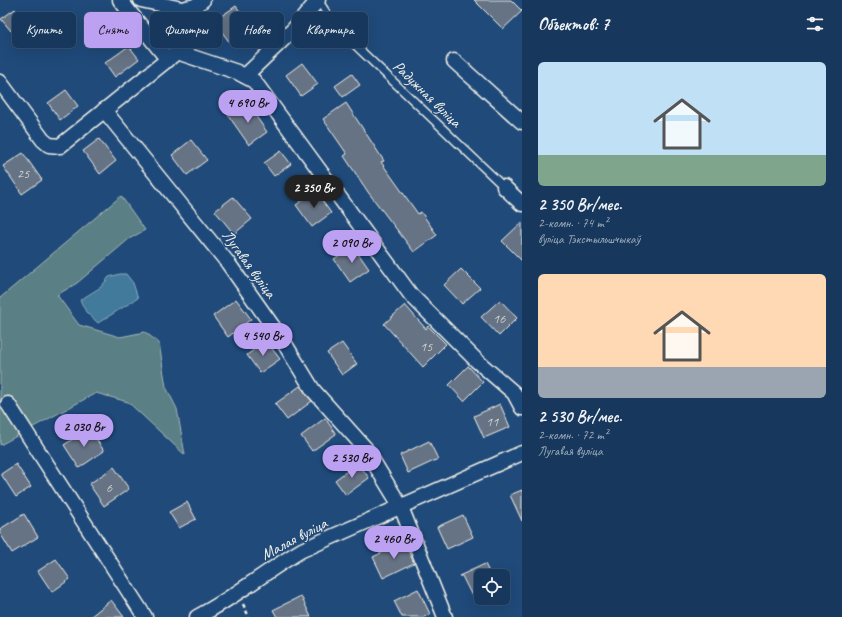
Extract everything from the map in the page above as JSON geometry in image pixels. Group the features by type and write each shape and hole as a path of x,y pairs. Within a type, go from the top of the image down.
{"street":[{"path":"120,0 173,56 244,76 254,81 411,295 477,361 514,394 522,408"},
{"path":"141,0 182,9 195,6 203,0"},
{"path":"244,76 294,29 318,0"},
{"path":"0,82 43,140 49,144 60,146 173,56"},
{"path":"454,61 522,122"},
{"name":"Лугавая вуліца","path":"104,110 228,263 283,341 313,390 365,448 401,506 445,617"},
{"path":"504,187 522,204"},
{"path":"8,404 145,617"},
{"name":"Малая вуліца","path":"197,617 217,607 273,567 302,550 522,453"}],"lane":[{"name":"Радужная вуліца","path":"318,0 335,26 504,187"}],"green space":[{"path":"121,196 145,230 129,239 77,283 57,295 79,325 120,337 145,332 159,343 166,387 177,409 185,455 128,402 96,393 0,445 0,298"}],"water":[{"path":"126,274 133,283 138,298 98,323 86,312 80,300 101,287 109,277"}],"building":[{"path":"474,0 511,0 522,11 503,29"},
{"path":"236,6 240,12 230,12 230,43 222,32 222,16"},
{"path":"15,9 17,12 12,12 11,31 1,19"},
{"path":"126,48 131,48 139,59 115,77 105,63"},
{"path":"302,63 318,84 301,96 286,75"},
{"path":"352,74 360,85 343,97 335,86"},
{"path":"66,90 78,106 60,120 48,103"},
{"path":"246,102 267,132 249,145 228,115"},
{"path":"346,103 384,161 381,162 418,214 421,212 437,235 414,252 368,192 344,156 347,154 323,119"},
{"path":"99,139 116,161 100,174 83,151"},
{"path":"191,140 207,160 187,175 172,155"},
{"path":"281,151 291,164 274,176 264,163"},
{"path":"23,153 42,180 22,194 3,166"},
{"path":"315,191 331,213 312,227 296,205"},
{"path":"233,197 252,219 234,234 215,211"},
{"path":"522,222 522,261 502,241"},
{"path":"353,246 369,269 350,282 334,259"},
{"path":"461,269 480,288 462,304 444,285"},
{"path":"236,299 251,319 228,337 213,316"},
{"path":"500,300 517,318 499,336 481,317"},
{"path":"405,305 426,329 428,326 446,344 423,367 384,324"},
{"path":"266,341 280,359 260,373 247,355"},
{"path":"342,343 357,364 342,375 327,353"},
{"path":"468,366 483,382 464,401 449,385"},
{"path":"300,386 312,401 287,420 275,404"},
{"path":"500,404 510,427 484,438 474,416"},
{"path":"325,418 336,434 312,451 301,436"},
{"path":"89,428 104,451 79,468 64,445"},
{"path":"429,441 438,459 408,473 400,455"},
{"path":"358,463 369,478 346,495 335,480"},
{"path":"16,464 31,487 16,497 1,474"},
{"path":"114,467 129,489 104,506 89,484"},
{"path":"522,490 522,521 510,495"},
{"path":"187,502 196,519 179,528 169,512"},
{"path":"24,514 38,537 12,553 0,533 0,529"},
{"path":"463,515 473,537 447,549 437,527"},
{"path":"404,542 414,563 383,578 373,557"},
{"path":"56,559 70,579 52,592 38,571"},
{"path":"485,564 488,569 474,569"},
{"path":"474,569 474,592 471,594 462,576 459,576"},
{"path":"418,589 430,614 424,617 402,617 394,601"},
{"path":"301,596 311,617 277,617 273,610"},
{"path":"111,600 124,617 90,617"}]}
